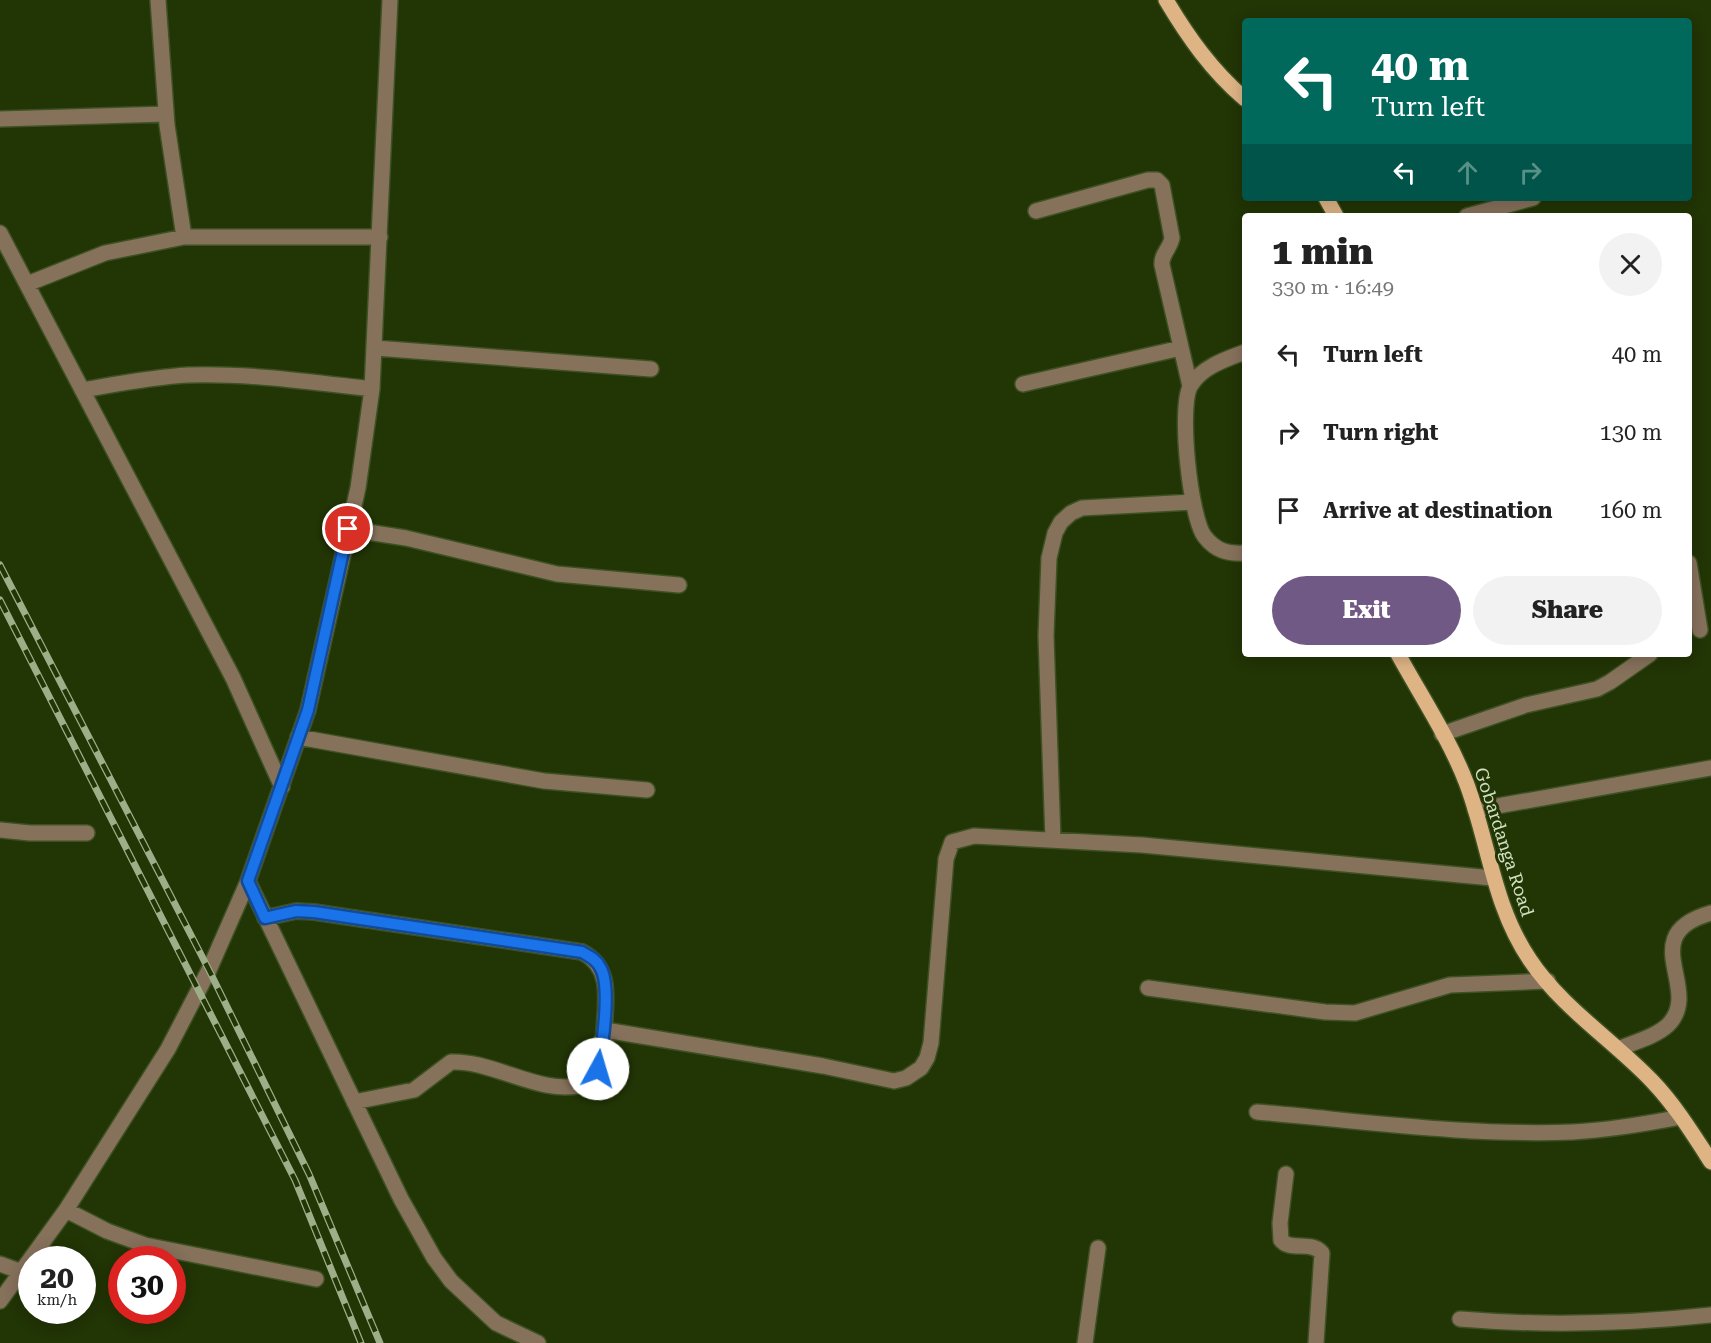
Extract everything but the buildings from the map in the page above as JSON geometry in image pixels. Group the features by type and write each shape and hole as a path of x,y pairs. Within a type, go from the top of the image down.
{"main road":[{"path":"1167,0 1208,61 1225,82 1242,96"},
{"name":"Gobardanga Road","path":"1400,657 1465,781 1475,810 1492,878 1513,933 1531,962 1567,1002 1653,1082 1681,1116 1711,1162"}],"street":[{"path":"158,0 166,114 184,237"},
{"path":"40,1246 168,1050 209,970 248,881 308,710 358,488 372,388 390,0"},
{"path":"0,119 166,114"},
{"path":"1036,212 1148,180 1157,180 1162,185 1172,231 1171,245 1161,258 1190,386"},
{"path":"1478,213 1522,201"},
{"path":"0,233 232,678 282,787"},
{"path":"27,284 105,253 184,237 380,237"},
{"path":"375,348 651,369"},
{"path":"1023,384 1181,348"},
{"path":"1242,353 1202,372 1190,386 1185,404 1184,422 1193,501 1203,535 1215,548 1229,554 1242,553"},
{"path":"82,390 189,375 275,379 372,388"},
{"path":"1053,840 1046,636 1049,558 1055,533 1071,513 1082,508 1193,501"},
{"path":"348,529 406,538 557,574 679,585"},
{"path":"1692,581 1700,630"},
{"path":"1442,734 1526,705 1597,688 1610,682 1646,657"},
{"path":"298,737 534,780 647,790"},
{"path":"1475,810 1711,768"},
{"path":"0,830 87,833"},
{"path":"604,1034 619,1032 823,1066 894,1081 906,1078 921,1068 927,1058 931,1043 946,859 952,842 974,836 1142,845 1492,878"},
{"path":"248,881 401,1199 434,1258 451,1281 496,1323 538,1343"},
{"path":"265,918 296,911 314,912 582,952 600,967 604,977 604,1034 601,1040 598,1069 582,1085 560,1087 469,1063 451,1062 414,1090 354,1102"},
{"path":"1618,1049 1655,1034 1669,1024 1677,1009 1679,996 1673,954 1674,941 1678,931 1685,923 1711,913"},
{"path":"1148,988 1325,1012 1355,1013 1450,985 1548,981"},
{"path":"1257,1112 1467,1130 1533,1132 1628,1127 1681,1116"},
{"path":"1286,1174 1280,1223 1281,1240 1287,1245 1316,1247 1322,1252 1316,1343"},
{"path":"66,1210 107,1231 145,1245 316,1279"},
{"path":"1085,1343 1098,1248"},
{"path":"0,1264 18,1271"},
{"path":"0,1302 18,1277"},
{"path":"1460,1319 1561,1324 1711,1315"}],"railway":[{"path":"0,565 209,970 309,1174 380,1343"},
{"path":"0,600 295,1180 361,1343"}],"route":[{"path":"348,529 308,710 248,881 265,918 296,911 314,912 582,952 600,967 604,977 604,1034 601,1040 598,1069"}]}
